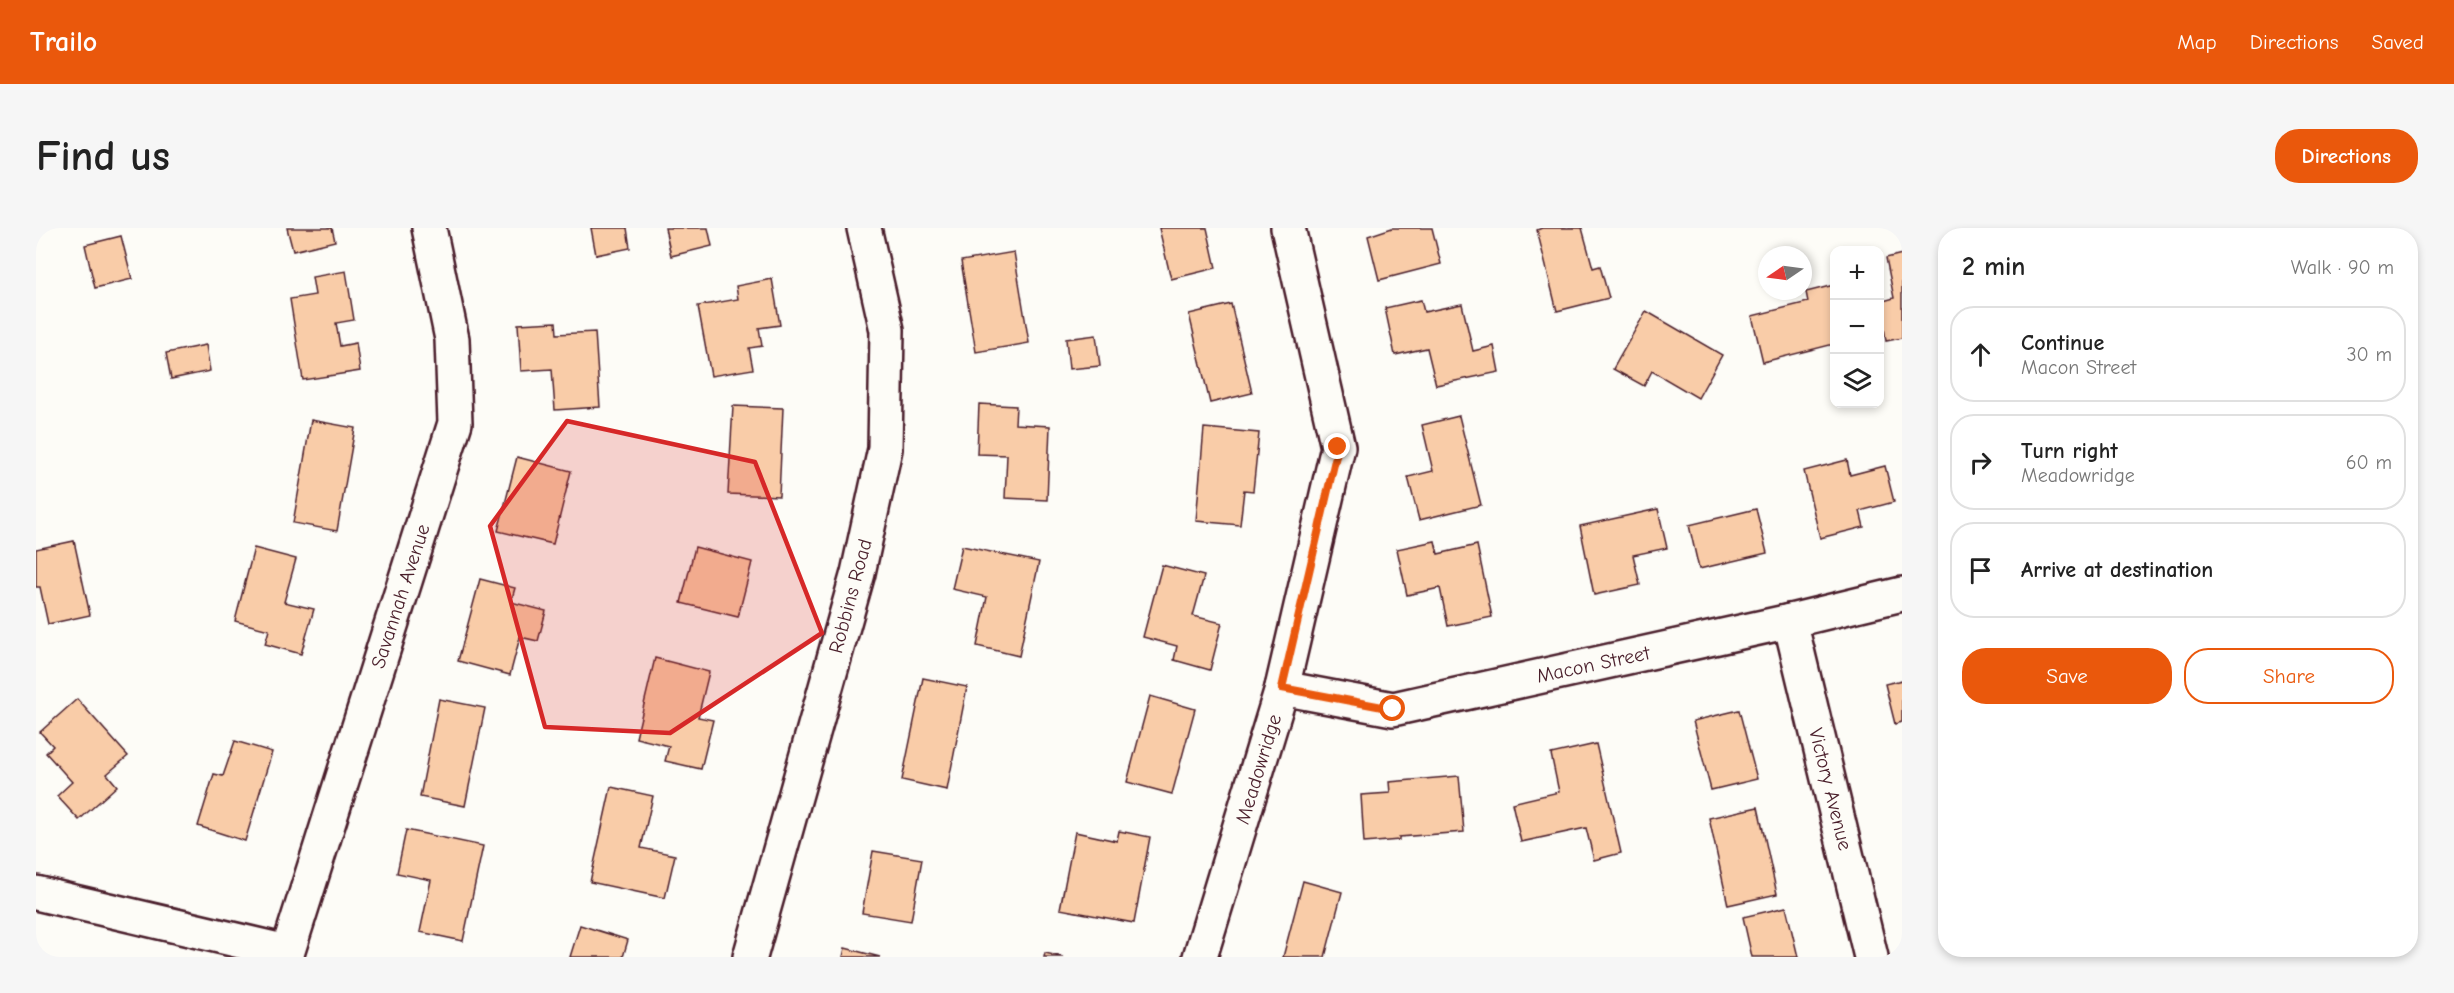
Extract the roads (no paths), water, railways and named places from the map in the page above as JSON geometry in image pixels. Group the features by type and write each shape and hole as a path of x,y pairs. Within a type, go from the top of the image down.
{"street":[{"name":"Savannah Avenue","path":"287,955 455,423 452,339 429,228"},
{"name":"Robbins Road","path":"750,957 858,573 885,449 887,330 864,228"},
{"name":"Meadowridge","path":"1200,957 1282,688 1338,447 1288,228"},
{"name":"Macon Street","path":"1282,688 1393,709 1902,594"},
{"name":"Victory Avenue","path":"1790,621 1872,957"},
{"path":"36,893 287,955"}]}
